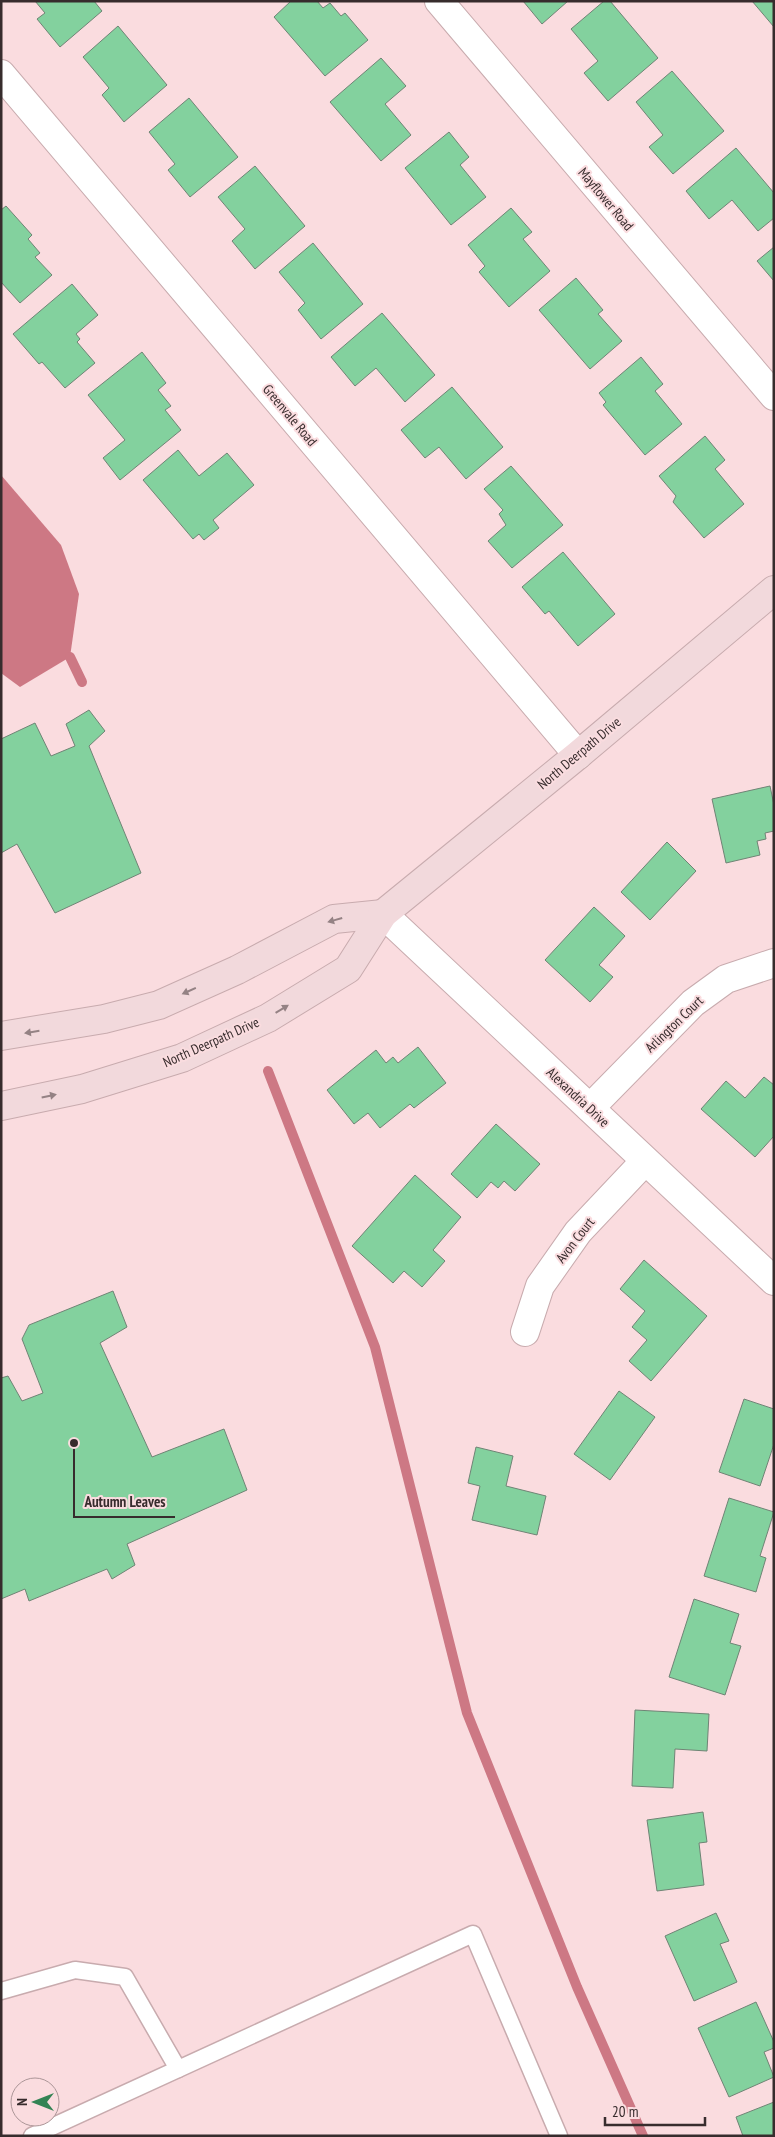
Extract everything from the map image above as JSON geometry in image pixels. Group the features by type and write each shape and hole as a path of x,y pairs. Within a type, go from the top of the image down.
{"street":[{"name":"Mayflower Road","path":"439,1 774,396"},
{"name":"Greenvale Road","path":"1,74 578,755"},
{"name":"North Deerpath Drive","path":"1,1106 82,1089 182,1058 268,1018 348,969 383,914 578,755 774,590"},
{"path":"1,1036 104,1020 159,1005 236,970 334,919 383,914"},
{"name":"Alexandria Drive","path":"383,914 774,1281"},
{"name":"Arlington Court","path":"590,1108 693,1003 726,979 774,963"},
{"name":"Avon Court","path":"525,1332 540,1286 578,1232 645,1161"}],"lane":[{"path":"32,2136 473,1934 559,2136"},
{"path":"1,1991 75,1970 125,1977 178,2069"}],"shaded area":[{"path":"1,475 61,545 79,594 70,657 20,687 1,673"}],"building":[{"path":"35,1 94,1 102,11 60,47 37,19 45,13"},
{"path":"291,1 317,1 323,8 330,3 341,16 345,13 368,40 325,76 274,17"},
{"path":"523,1 568,1 542,24"},
{"path":"604,1 610,1 658,58 608,101 584,73 598,61 571,29"},
{"path":"752,1 774,1 774,27"},
{"path":"118,26 167,85 124,122 102,95 109,88 83,57"},
{"path":"381,58 406,86 385,104 411,135 381,161 330,102"},
{"path":"672,71 724,131 673,174 649,147 663,135 636,102"},
{"path":"189,98 238,157 190,197 168,170 175,164 149,132"},
{"path":"449,132 469,157 460,165 486,197 451,225 405,168"},
{"path":"736,148 774,193 774,218 758,231 732,200 709,219 686,191"},
{"path":"255,166 305,226 255,269 232,241 245,229 218,197"},
{"path":"6,206 32,235 28,239 40,253 35,257 52,275 20,303 1,282 1,210"},
{"path":"511,208 532,232 523,239 550,271 509,307 479,272 485,266 468,245"},
{"path":"313,243 363,304 321,339 298,310 305,303 279,272"},
{"path":"774,247 774,281 757,261"},
{"path":"576,278 603,310 598,314 622,341 590,369 539,310"},
{"path":"72,284 98,315 76,334 80,339 77,342 95,363 65,388 42,362 39,364 13,334"},
{"path":"382,313 435,375 405,402 376,368 355,386 331,357"},
{"path":"142,352 166,383 158,390 171,406 165,410 181,430 120,480 103,458 125,440 88,395"},
{"path":"641,357 663,384 655,391 682,424 645,455 603,405 606,402 599,393"},
{"path":"452,387 503,447 466,479 439,447 425,458 401,430"},
{"path":"705,436 725,460 715,469 744,504 704,538 673,502 676,496 659,476"},
{"path":"178,450 199,476 227,453 254,485 213,520 219,528 204,540 199,534 193,539 143,480"},
{"path":"511,466 563,525 512,568 488,541 506,525 499,514 503,510 484,489"},
{"path":"563,552 615,614 578,646 549,611 545,614 522,587"},
{"path":"89,710 105,731 89,746 141,873 55,913 17,844 1,853 1,739 35,723 51,756 75,746 66,724"},
{"path":"770,786 774,805 774,831 765,833 766,839 757,841 760,855 726,863 712,799"},
{"path":"667,842 696,871 650,920 621,892"},
{"path":"594,907 625,936 599,965 613,977 590,1002 545,960"},
{"path":"418,1047 446,1083 414,1108 410,1104 380,1128 368,1113 354,1124 327,1090 376,1050 386,1063 393,1057 398,1063"},
{"path":"764,1077 774,1085 774,1136 755,1157 701,1109 726,1081 745,1098"},
{"path":"496,1124 540,1164 515,1191 504,1181 498,1188 491,1182 477,1198 451,1174"},
{"path":"415,1175 461,1217 433,1250 445,1261 422,1287 404,1271 393,1283 352,1246"},
{"path":"644,1260 707,1316 651,1381 629,1361 647,1340 632,1327 645,1311 620,1289"},
{"path":"113,1291 127,1327 100,1343 152,1457 224,1429 247,1490 127,1544 135,1565 112,1579 107,1569 29,1601 25,1589 1,1599 1,1378 8,1376 22,1401 43,1393 22,1339 29,1325"},
{"path":"619,1391 655,1417 610,1480 574,1454"},
{"path":"744,1399 774,1409 774,1444 760,1486 719,1472"},
{"path":"476,1447 513,1456 506,1486 546,1496 537,1535 472,1520 480,1486 468,1483"},
{"path":"729,1498 774,1512 760,1556 766,1558 756,1592 704,1576"},
{"path":"694,1599 739,1614 730,1643 741,1646 725,1695 669,1677"},
{"path":"635,1710 709,1714 707,1751 675,1749 673,1788 632,1786"},
{"path":"703,1812 707,1842 699,1843 704,1885 657,1891 647,1820"},
{"path":"716,1913 729,1941 720,1944 737,1982 694,2001 665,1936"},
{"path":"756,2002 774,2042 774,2048 764,2052 774,2077 729,2097 698,2028"},
{"path":"774,2102 774,2136 743,2136 736,2117"}],"waterway":[{"path":"70,657 82,682"},
{"path":"268,1071 375,1347 467,1713 577,1987 643,2136"}],"place":[{"name":"Autumn Leaves","path":"74,1443"}]}
